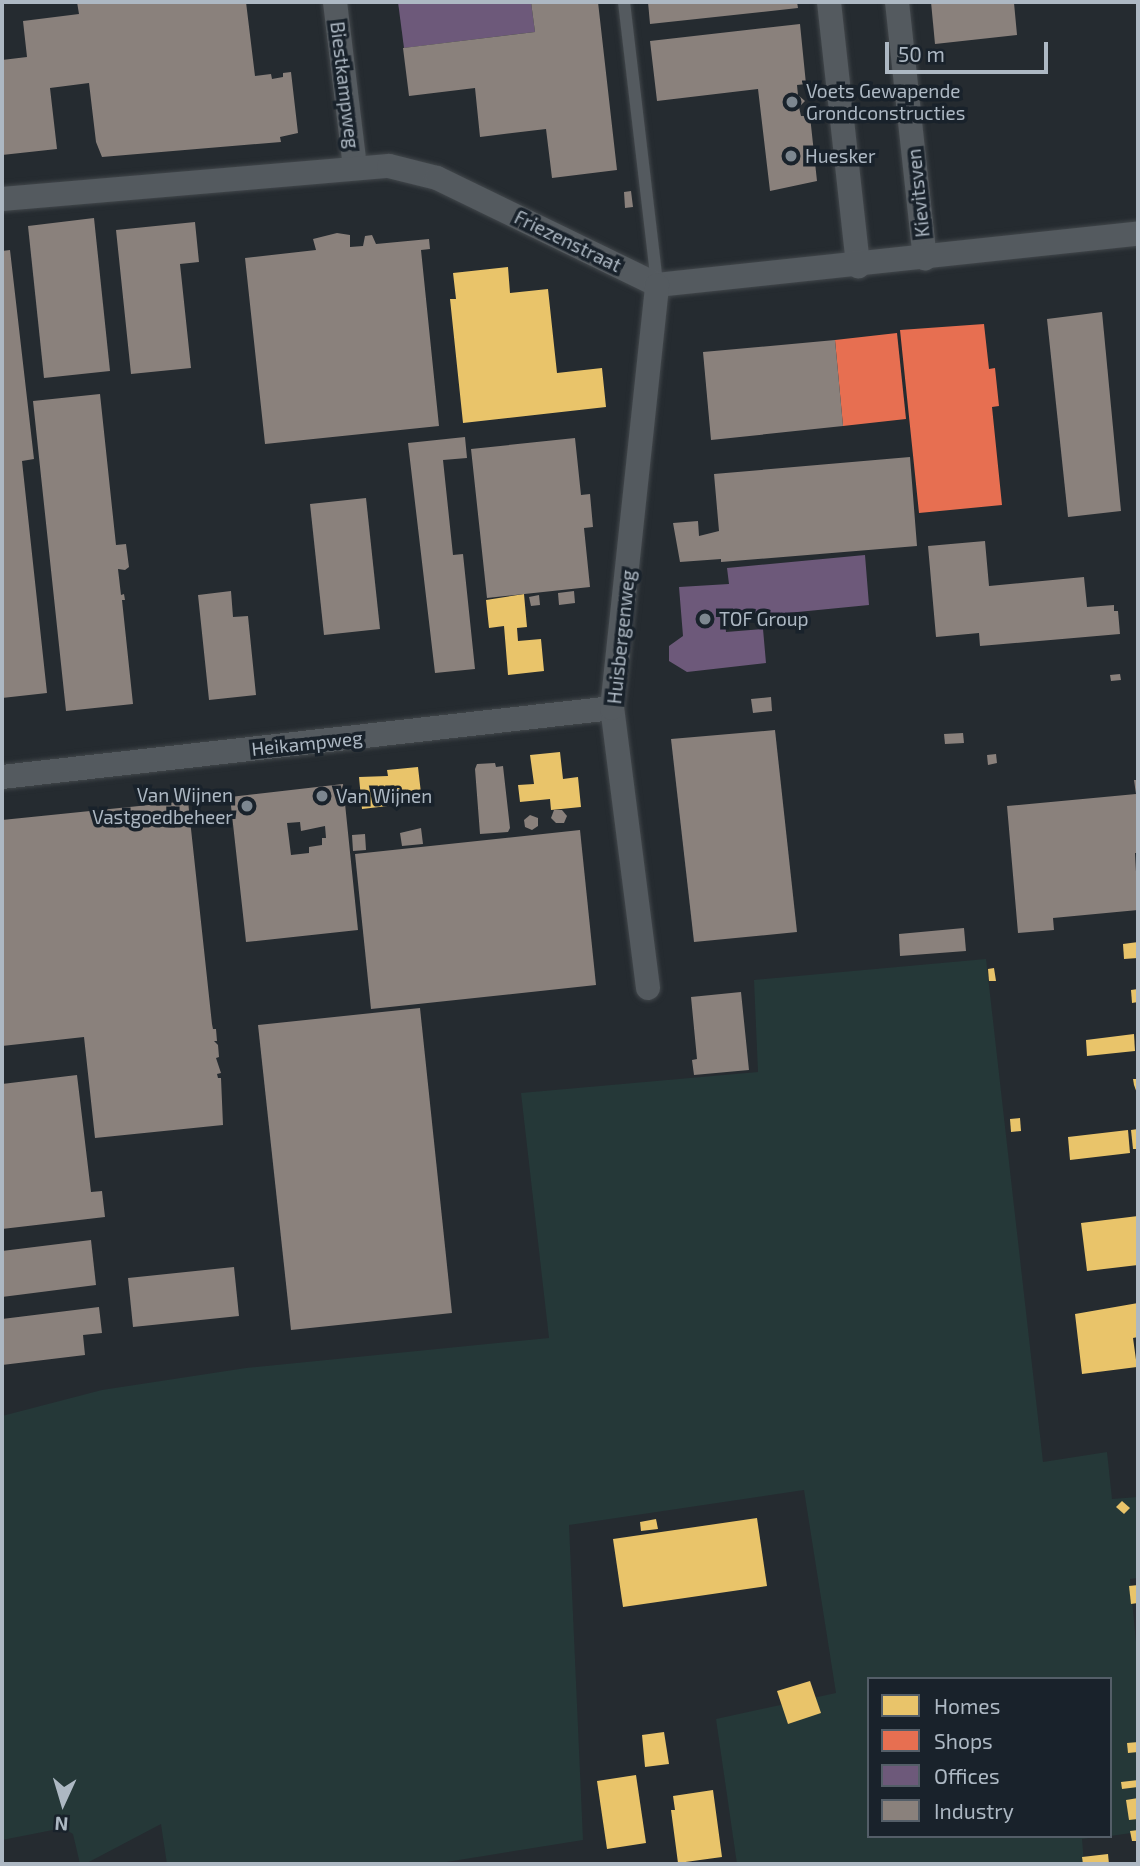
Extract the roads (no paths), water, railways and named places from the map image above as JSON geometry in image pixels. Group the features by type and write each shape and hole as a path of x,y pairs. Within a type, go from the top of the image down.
{"street":[{"name":"Biestkampweg","path":"335,2 355,168"},
{"path":"829,2 858,266"},
{"name":"Kievitsven","path":"897,2 925,258"},
{"name":"Friezenstraat","path":"2,199 389,166 437,178 657,285"},
{"path":"657,285 858,266 1138,234"},
{"name":"Huisbergenweg","path":"648,988 612,708 657,285"},
{"name":"Heikampweg","path":"2,777 612,708"}],"lane":[{"path":"624,2 657,285"}],"place":[{"name":"Voets Gewapende Grondconstructies","path":"792,102"},
{"name":"Huesker","path":"791,156"},
{"name":"TOF Group","path":"705,619"},
{"name":"Van Wijnen","path":"322,796"},
{"name":"Van Wijnen Vastgoedbeheer","path":"247,806"}]}
